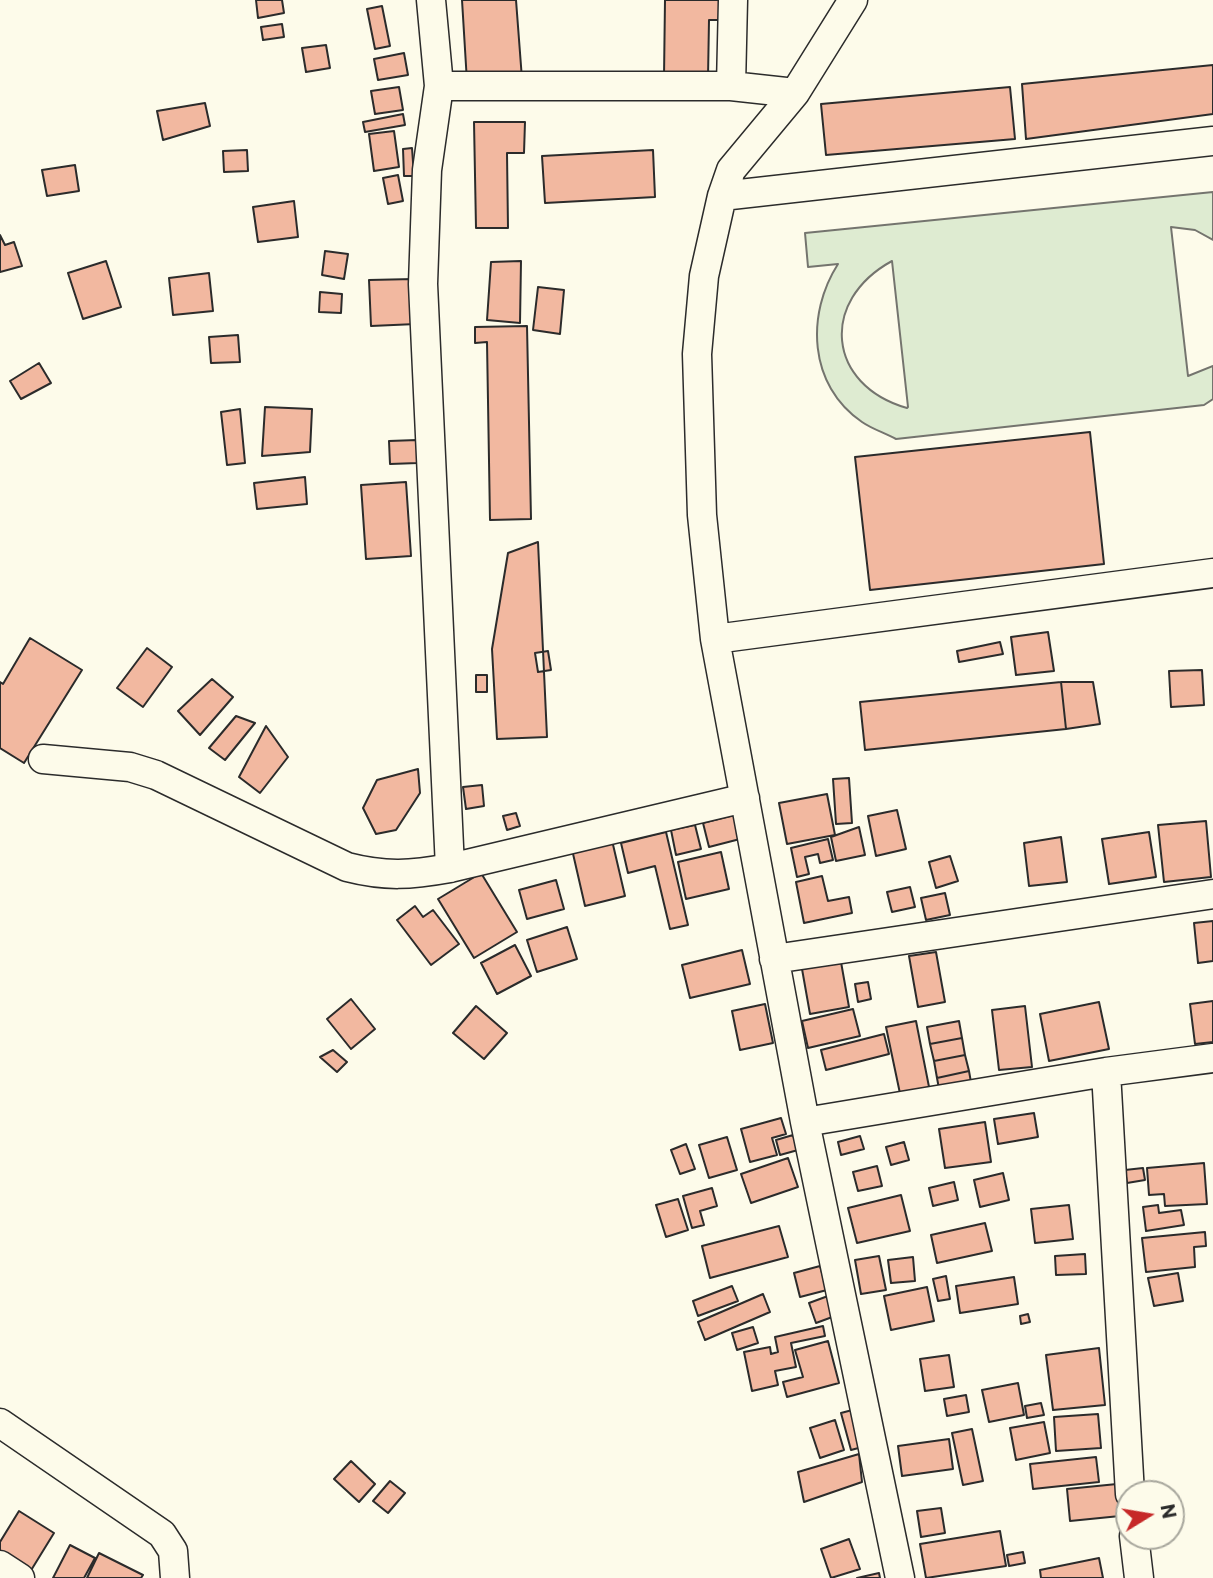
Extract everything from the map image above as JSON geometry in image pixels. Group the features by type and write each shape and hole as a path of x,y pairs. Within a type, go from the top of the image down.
{"street":[{"path":"431,0 439,86 426,170 423,284 450,868"},
{"path":"731,86 733,0"},
{"path":"853,0 795,93 746,148 731,170 722,196 704,276 697,354 702,515 715,639 805,1122 900,1578"},
{"path":"439,86 731,86 795,93"},
{"path":"722,196 1213,141"},
{"path":"715,639 1213,573"},
{"path":"43,759 130,767 156,775 347,867 380,875 414,875 450,868 745,798"},
{"path":"774,959 1213,894"},
{"path":"805,1122 1106,1072 1213,1058"},
{"path":"1106,1072 1129,1480"},
{"path":"0,1423 162,1534 173,1551 177,1566 175,1578"},
{"path":"1136,1550 1139,1578"},
{"path":"0,1565 20,1578"}],"green space":[{"path":"1213,192 1213,240 1195,230 1171,227 1188,376 1213,366 1213,399 1204,405 896,439 870,427 844,407 831,389 822,369 817,326 828,284 838,264 808,267 805,233","holes":["892,261 908,407 880,397 861,381 848,362 842,341 844,319 852,298 868,278"]}],"building":[{"path":"256,0 282,0 284,13 258,18"},
{"path":"462,0 516,0 522,79 467,82"},
{"path":"665,0 724,0 725,20 709,20 708,78 664,77"},
{"path":"382,6 390,46 375,49 367,9"},
{"path":"282,24 284,37 263,40 261,27"},
{"path":"326,45 330,68 306,72 302,48"},
{"path":"404,53 408,75 378,80 374,59"},
{"path":"1213,65 1213,114 1026,139 1022,84"},
{"path":"399,87 403,110 375,114 371,91"},
{"path":"1010,87 1015,139 826,155 821,104"},
{"path":"205,103 210,126 163,140 157,111"},
{"path":"403,114 405,125 365,132 363,122"},
{"path":"474,122 525,122 524,153 507,153 508,228 476,228"},
{"path":"394,131 399,167 374,171 369,134"},
{"path":"412,148 414,176 404,176 403,149"},
{"path":"247,150 248,171 224,172 223,151"},
{"path":"653,150 655,197 545,203 542,156"},
{"path":"75,165 79,191 47,196 42,170"},
{"path":"398,175 403,201 388,204 383,178"},
{"path":"294,201 298,237 258,242 253,207"},
{"path":"0,235 5,245 14,242 22,266 0,272"},
{"path":"325,251 348,254 344,279 322,275"},
{"path":"106,261 121,307 83,319 68,273"},
{"path":"521,261 520,323 487,320 491,262"},
{"path":"209,273 213,311 173,315 169,278"},
{"path":"414,279 416,324 371,326 369,280"},
{"path":"538,287 564,290 560,334 533,330"},
{"path":"320,292 342,294 341,313 319,312"},
{"path":"527,326 531,519 490,520 487,342 475,343 475,327"},
{"path":"238,335 240,362 211,363 209,337"},
{"path":"39,363 51,383 21,399 10,381"},
{"path":"265,407 312,409 310,452 262,456"},
{"path":"240,409 245,463 227,465 221,412"},
{"path":"1090,432 1104,564 870,590 855,457"},
{"path":"417,440 418,463 390,464 389,441"},
{"path":"305,477 307,504 257,509 254,483"},
{"path":"406,482 411,556 366,559 361,485"},
{"path":"538,542 547,737 497,739 492,649 508,553"},
{"path":"1048,632 1054,671 1016,675 1011,637"},
{"path":"30,638 82,670 24,763 0,748 0,682 3,684"},
{"path":"1000,642 1003,654 959,662 957,651"},
{"path":"147,648 172,667 143,707 117,688"},
{"path":"548,651 551,670 538,672 535,653"},
{"path":"1202,670 1204,705 1171,707 1169,671"},
{"path":"476,675 487,675 487,692 476,692"},
{"path":"212,679 233,697 200,735 178,711"},
{"path":"1061,682 1066,729 865,750 860,702"},
{"path":"1061,682 1093,682 1100,724 1066,729"},
{"path":"236,716 255,723 225,760 209,748"},
{"path":"266,726 288,757 260,793 239,777"},
{"path":"418,769 420,793 396,830 376,834 363,808 377,780"},
{"path":"849,778 852,823 836,824 833,779"},
{"path":"482,785 484,806 466,809 463,787"},
{"path":"827,794 835,835 787,844 779,803"},
{"path":"897,810 906,849 876,856 868,816"},
{"path":"516,813 520,826 507,830 503,816"},
{"path":"734,815 740,839 709,847 703,823"},
{"path":"1206,821 1211,877 1164,882 1158,825"},
{"path":"695,825 701,849 676,855 671,830"},
{"path":"859,827 865,855 836,861 831,837"},
{"path":"666,832 688,925 670,929 655,866 628,873 621,843"},
{"path":"1149,832 1156,877 1109,884 1102,839"},
{"path":"611,836 625,896 585,906 571,845"},
{"path":"1061,837 1067,882 1029,886 1024,843"},
{"path":"828,839 833,860 820,863 818,854 805,857 809,874 797,877 791,848"},
{"path":"721,852 729,889 686,899 678,862"},
{"path":"950,856 958,881 936,888 929,862"},
{"path":"481,873 517,932 474,958 438,899"},
{"path":"822,876 828,901 849,897 852,913 804,923 796,882"},
{"path":"556,880 564,909 527,919 519,890"},
{"path":"910,887 915,907 892,912 887,892"},
{"path":"945,893 950,915 926,920 921,898"},
{"path":"415,906 423,917 433,910 459,944 431,965 397,920"},
{"path":"1213,921 1213,961 1198,963 1194,923"},
{"path":"567,927 577,959 537,972 527,940"},
{"path":"515,945 531,976 497,994 481,963"},
{"path":"742,950 750,984 690,998 682,965"},
{"path":"936,952 945,1002 918,1007 909,956"},
{"path":"841,962 849,1007 810,1014 802,969"},
{"path":"868,982 871,999 858,1002 855,984"},
{"path":"351,999 375,1029 351,1049 327,1019"},
{"path":"1213,1001 1213,1042 1195,1044 1190,1004"},
{"path":"1099,1002 1109,1049 1049,1061 1040,1014"},
{"path":"765,1004 773,1043 740,1050 732,1011"},
{"path":"476,1006 507,1033 484,1059 453,1033"},
{"path":"1025,1006 1032,1067 999,1070 992,1010"},
{"path":"853,1009 860,1036 808,1048 802,1021"},
{"path":"916,1021 931,1097 902,1103 886,1027"},
{"path":"959,1021 962,1038 930,1044 927,1027"},
{"path":"884,1034 889,1054 826,1070 821,1050"},
{"path":"962,1038 965,1055 934,1061 930,1044"},
{"path":"333,1050 347,1062 337,1072 320,1057"},
{"path":"965,1055 969,1071 937,1078 934,1061"},
{"path":"969,1071 972,1088 940,1094 937,1078"},
{"path":"1034,1113 1038,1137 998,1144 994,1119"},
{"path":"781,1118 786,1134 772,1138 777,1155 750,1162 741,1129"},
{"path":"985,1122 991,1162 945,1168 939,1129"},
{"path":"793,1135 798,1150 780,1155 776,1140"},
{"path":"860,1136 864,1149 841,1155 838,1142"},
{"path":"727,1137 737,1170 709,1178 699,1145"},
{"path":"904,1142 909,1160 891,1165 886,1147"},
{"path":"686,1144 695,1169 680,1174 671,1150"},
{"path":"788,1158 798,1187 751,1203 741,1174"},
{"path":"1204,1163 1207,1204 1165,1206 1164,1194 1149,1195 1147,1168"},
{"path":"877,1166 882,1186 858,1191 853,1172"},
{"path":"1143,1168 1145,1180 1127,1183 1125,1170"},
{"path":"1003,1173 1009,1200 980,1207 974,1180"},
{"path":"954,1182 958,1200 933,1206 929,1188"},
{"path":"712,1188 717,1206 700,1211 704,1225 692,1228 683,1196"},
{"path":"901,1195 910,1231 857,1243 848,1208"},
{"path":"678,1199 688,1230 666,1237 656,1205"},
{"path":"1069,1205 1073,1239 1035,1243 1031,1209"},
{"path":"1158,1205 1159,1213 1181,1210 1184,1225 1146,1231 1143,1207"},
{"path":"985,1223 992,1251 937,1263 931,1235"},
{"path":"779,1226 788,1257 710,1278 702,1246"},
{"path":"1205,1232 1206,1246 1194,1247 1195,1267 1146,1272 1142,1238"},
{"path":"1085,1254 1086,1274 1056,1275 1055,1256"},
{"path":"879,1256 886,1290 861,1294 855,1260"},
{"path":"913,1257 915,1281 891,1283 888,1260"},
{"path":"820,1266 827,1290 800,1297 794,1273"},
{"path":"1178,1273 1183,1301 1154,1306 1148,1278"},
{"path":"946,1276 950,1299 938,1301 933,1279"},
{"path":"1014,1277 1018,1304 960,1313 956,1286"},
{"path":"732,1286 738,1301 698,1316 693,1301"},
{"path":"927,1287 934,1321 891,1330 884,1296"},
{"path":"763,1294 770,1312 705,1340 698,1322"},
{"path":"828,1296 835,1316 816,1323 809,1303"},
{"path":"1028,1314 1030,1322 1021,1324 1020,1316"},
{"path":"823,1326 825,1336 791,1343 796,1367 775,1371 778,1385 752,1391 744,1352 770,1347 771,1354 778,1352 775,1337"},
{"path":"753,1327 758,1343 737,1350 732,1333"},
{"path":"828,1341 839,1383 787,1397 783,1382 803,1377 795,1350"},
{"path":"1099,1348 1105,1405 1053,1410 1046,1355"},
{"path":"949,1355 954,1387 925,1391 920,1359"},
{"path":"1018,1383 1024,1415 989,1422 982,1390"},
{"path":"966,1395 969,1412 947,1416 944,1399"},
{"path":"1041,1403 1044,1415 1027,1418 1025,1406"},
{"path":"856,1409 866,1446 851,1450 841,1413"},
{"path":"1098,1414 1101,1448 1056,1451 1054,1417"},
{"path":"835,1420 844,1450 820,1458 810,1428"},
{"path":"1044,1422 1050,1453 1016,1460 1010,1428"},
{"path":"972,1429 983,1481 963,1485 952,1433"},
{"path":"949,1439 953,1469 902,1476 898,1446"},
{"path":"859,1454 862,1482 804,1502 798,1472"},
{"path":"1096,1457 1099,1482 1033,1489 1030,1464"},
{"path":"351,1461 375,1484 359,1502 334,1479"},
{"path":"390,1481 405,1493 388,1513 373,1501"},
{"path":"1115,1484 1115,1516 1070,1521 1067,1489"},
{"path":"941,1508 945,1533 921,1537 917,1511"},
{"path":"19,1511 54,1533 30,1572 0,1553 0,1542"},
{"path":"1000,1531 1006,1566 926,1578 920,1544"},
{"path":"849,1539 860,1569 831,1578 821,1549"},
{"path":"70,1545 95,1558 84,1578 53,1578"},
{"path":"1023,1552 1025,1563 1009,1566 1007,1555"},
{"path":"99,1553 143,1575 141,1578 87,1578"},
{"path":"1099,1558 1103,1578 1041,1578 1040,1570"},
{"path":"879,1573 880,1578 857,1578"}]}
